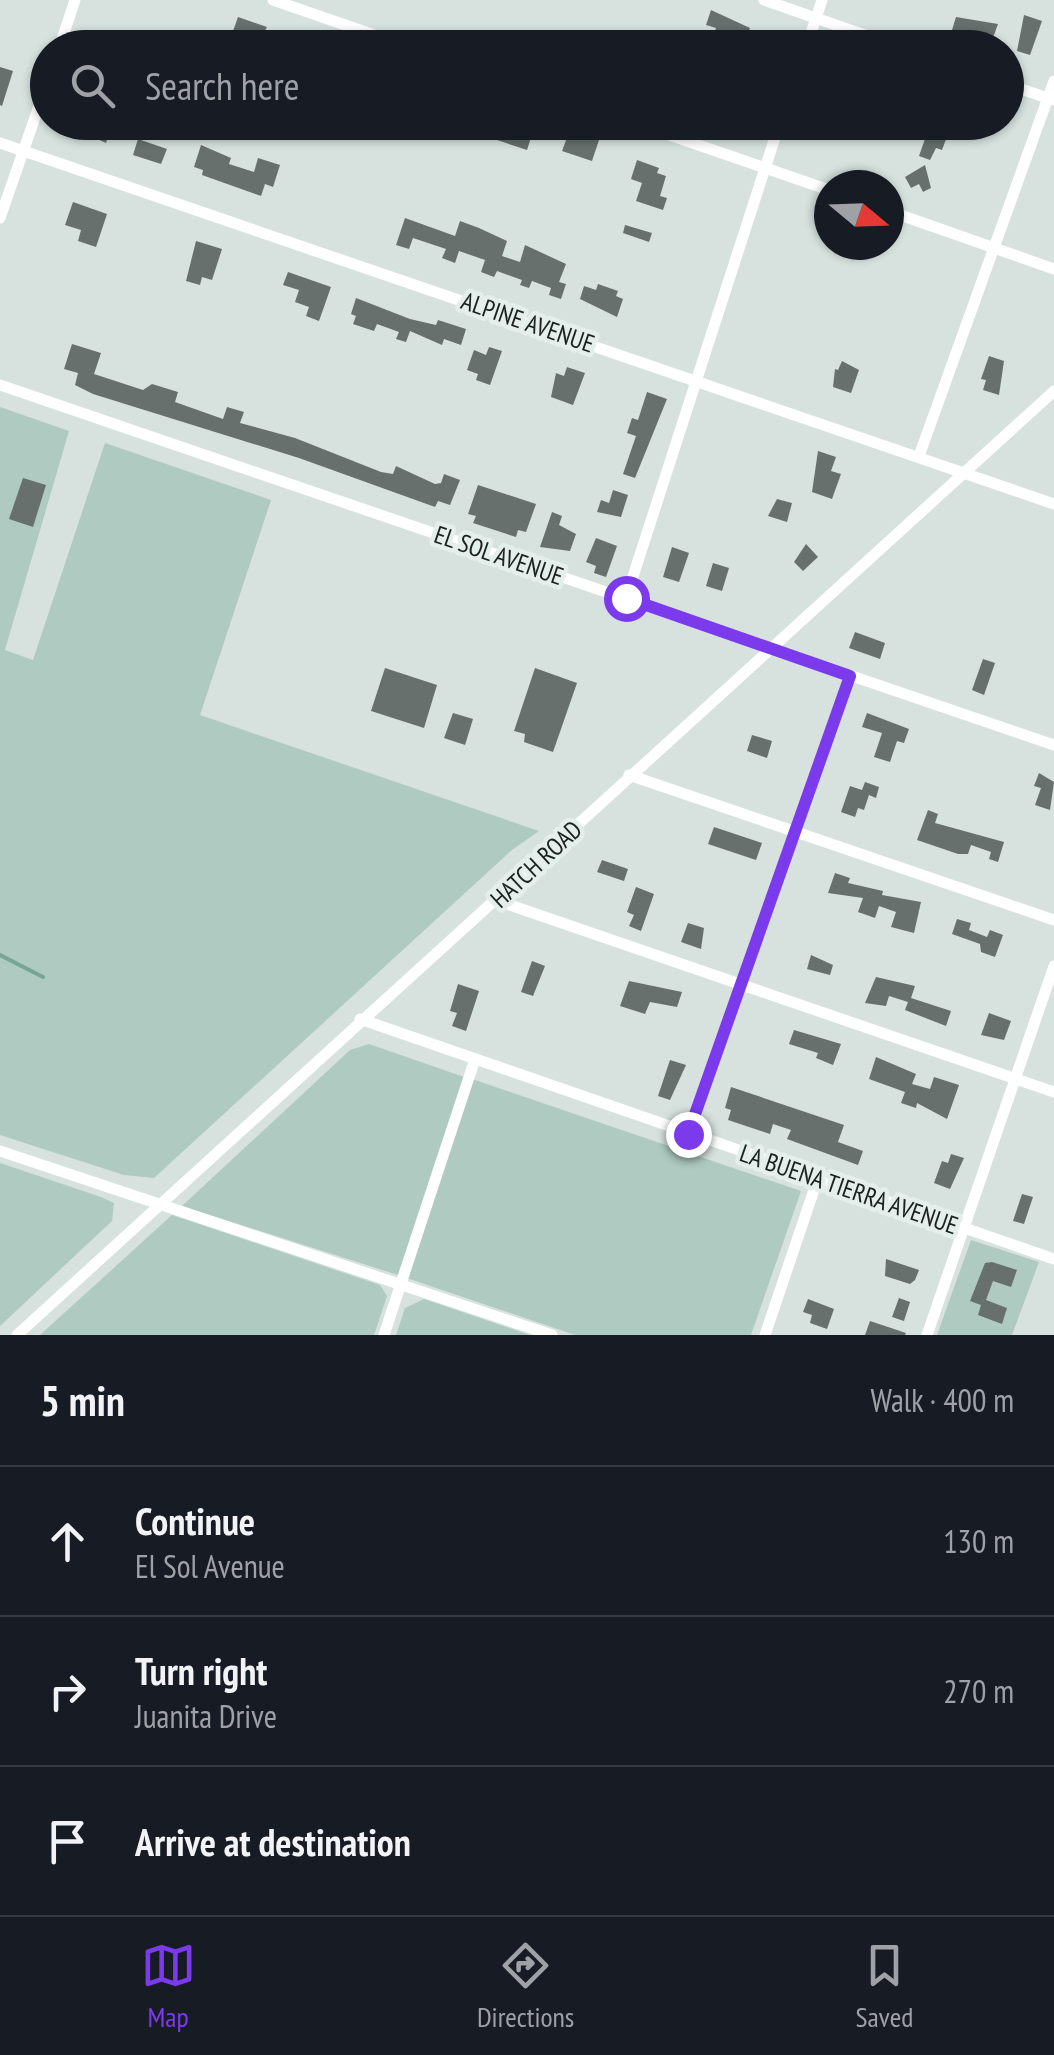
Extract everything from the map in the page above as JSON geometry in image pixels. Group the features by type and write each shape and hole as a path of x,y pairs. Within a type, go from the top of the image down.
{"street":[{"path":"65,30 76,0"},
{"path":"273,0 360,30"},
{"path":"764,0 850,30"},
{"path":"812,30 822,0"},
{"path":"919,456 1051,99 1054,81"},
{"path":"1024,90 1051,99"},
{"path":"0,218 30,131"},
{"path":"684,140 814,185"},
{"path":"626,598 774,140"},
{"name":"ALPINE AVENUE","path":"0,143 1054,504"},
{"path":"904,216 1054,269"},
{"name":"EL SOL AVENUE","path":"0,385 1054,745"},
{"name":"HATCH ROAD","path":"17,1335 1054,391"},
{"path":"688,1134 850,676"},
{"path":"630,775 1054,920"},
{"path":"498,900 1054,1092"},
{"path":"928,1335 1054,966"},
{"name":"LA BUENA TIERRA AVENUE","path":"360,1019 1054,1259"},
{"path":"384,1335 475,1059"},
{"path":"0,1152 552,1335"},
{"path":"764,1335 818,1178"}],"green space":[{"path":"0,407 69,431 5,650 33,660 105,443 271,500 200,715 539,831 512,850 154,1178 124,1175 0,1135"},
{"path":"369,1044 464,1077 398,1275 182,1206 350,1050"},
{"path":"472,1079 801,1191 751,1335 575,1335 407,1278"},
{"path":"0,1163 114,1203 112,1221 0,1326"},
{"path":"172,1215 380,1285 387,1296 374,1335 40,1335"},
{"path":"971,1240 1039,1262 1012,1335 937,1335"},
{"path":"424,1299 530,1335 396,1335 405,1308"}],"building":[{"path":"711,10 750,28 715,30 706,25"},
{"path":"1024,15 1042,21 1030,55 1024,53"},
{"path":"238,17 267,27 265,30 233,30"},
{"path":"956,17 998,24 996,30 952,30"},
{"path":"0,67 13,71 2,106 0,105"},
{"path":"138,140 167,149 161,164 133,155"},
{"path":"497,140 530,140 527,150"},
{"path":"566,140 599,140 592,161 562,151"},
{"path":"925,140 946,140 942,150 936,148 930,160 919,156"},
{"path":"201,145 231,158 229,164 254,172 258,158 280,165 273,187 265,184 261,196 202,175 203,170 194,167"},
{"path":"637,160 659,168 657,173 666,176 660,196 667,198 663,210 636,201 642,183 631,179"},
{"path":"925,165 931,188 923,192 919,184 911,188 905,177"},
{"path":"73,202 107,214 96,247 78,241 81,230 65,225"},
{"path":"405,218 455,236 460,221 507,241 502,256 520,262 525,245 566,264 559,282 566,284 561,299 549,295 551,288 532,281 529,288 520,285 522,280 497,271 494,277 481,272 485,260 459,251 455,263 442,258 446,249 413,238 409,249 396,245"},
{"path":"625,225 652,233 649,242 623,233"},
{"path":"196,241 222,249 212,280 202,277 200,285 186,281"},
{"path":"288,272 331,287 319,321 306,316 309,307 295,302 299,290 283,285"},
{"path":"598,284 618,291 616,296 623,299 617,317 580,299 584,286 596,290"},
{"path":"356,298 410,319 436,325 438,320 466,329 461,345 444,339 442,345 410,331 406,342 396,339 399,332 377,324 374,331 353,324 356,316 351,314"},
{"path":"72,344 101,353 94,374 143,390 152,384 178,392 175,402 223,419 227,407 244,412 240,423 295,438 381,472 393,474 396,466 435,484 441,483 444,474 460,480 450,505 438,501 435,507 299,458 93,394 75,385 78,373 64,369"},
{"path":"489,347 502,351 490,385 476,380 478,374 467,370 474,350 486,355"},
{"path":"989,356 1004,361 999,395 983,390 986,380 981,379"},
{"path":"842,361 859,370 851,393 833,387 835,369"},
{"path":"567,367 585,373 573,405 551,397 556,373 564,376"},
{"path":"647,392 667,399 635,478 623,474 636,436 627,433 632,418 638,420"},
{"path":"818,451 836,457 831,471 841,474 832,499 812,492"},
{"path":"23,478 46,485 33,527 9,519"},
{"path":"478,485 536,504 526,532 518,530 516,537 473,523 476,516 468,514"},
{"path":"613,490 628,495 621,517 597,512 601,500 609,503"},
{"path":"777,499 792,503 787,522 768,516"},
{"path":"552,512 562,516 559,525 576,534 570,551 540,547"},
{"path":"596,538 617,546 606,577 594,573 596,566 586,562"},
{"path":"806,544 818,557 803,571 794,562"},
{"path":"672,547 689,553 679,582 663,577"},
{"path":"713,563 729,568 722,591 706,586"},
{"path":"855,632 885,643 880,659 849,648"},
{"path":"983,659 995,663 984,695 972,690"},
{"path":"385,668 437,685 424,728 371,711"},
{"path":"535,668 577,683 553,752 524,742 525,734 514,731"},
{"path":"453,713 473,719 465,745 444,738"},
{"path":"867,713 909,729 904,743 897,741 890,762 874,757 882,733 862,727"},
{"path":"752,735 772,741 767,758 747,751"},
{"path":"1039,773 1054,782 1050,810 1035,805 1041,788 1034,786"},
{"path":"865,782 879,787 876,798 869,795 864,810 858,808 855,817 841,812 850,786 862,790"},
{"path":"928,810 938,814 935,823 1004,842 998,862 989,859 991,852 971,845 968,854 958,854 917,840"},
{"path":"714,827 762,843 756,860 708,844"},
{"path":"602,860 628,869 624,881 597,872"},
{"path":"835,873 850,878 848,883 883,891 882,895 921,902 914,933 891,927 896,912 879,906 875,918 858,912 863,898 828,893"},
{"path":"636,887 654,894 641,931 629,926 634,915 627,912"},
{"path":"957,919 971,923 969,930 987,937 990,930 1003,935 995,957 981,952 980,944 952,934"},
{"path":"688,923 704,928 701,949 681,942"},
{"path":"811,955 833,965 830,975 807,969"},
{"path":"532,961 545,966 533,996 521,992"},
{"path":"876,977 915,986 911,998 951,1011 946,1026 905,1010 908,1002 889,996 886,1006 865,1003"},
{"path":"629,981 682,992 677,1007 650,1002 645,1014 620,1006"},
{"path":"458,984 479,991 466,1031 452,1026 457,1013 450,1011"},
{"path":"989,1013 1011,1021 1004,1040 981,1035"},
{"path":"794,1030 841,1044 833,1065 816,1058 818,1053 789,1044"},
{"path":"876,1057 916,1074 912,1084 930,1089 934,1077 959,1085 947,1119 917,1103 916,1108 901,1103 905,1092 869,1079"},
{"path":"670,1060 686,1065 670,1100 658,1096"},
{"path":"731,1087 844,1125 838,1142 863,1151 858,1165 787,1139 791,1130 773,1124 770,1134 728,1120 731,1110 725,1108"},
{"path":"951,1154 964,1158 950,1189 934,1183 942,1161 948,1163"},
{"path":"1022,1194 1033,1197 1024,1224 1013,1221"},
{"path":"886,1259 919,1270 915,1280 910,1284 885,1276"},
{"path":"985,1263 1017,1270 1011,1287 993,1281 986,1300 1007,1308 1002,1324 978,1315 981,1305 970,1301"},
{"path":"899,1298 910,1302 904,1321 892,1317"},
{"path":"808,1299 834,1309 827,1329 810,1323 812,1315 803,1312"},
{"path":"870,1321 906,1333 865,1335"}],"waterway":[{"path":"0,955 43,977"}],"route":[{"path":"626,598 850,676 688,1134"}]}
